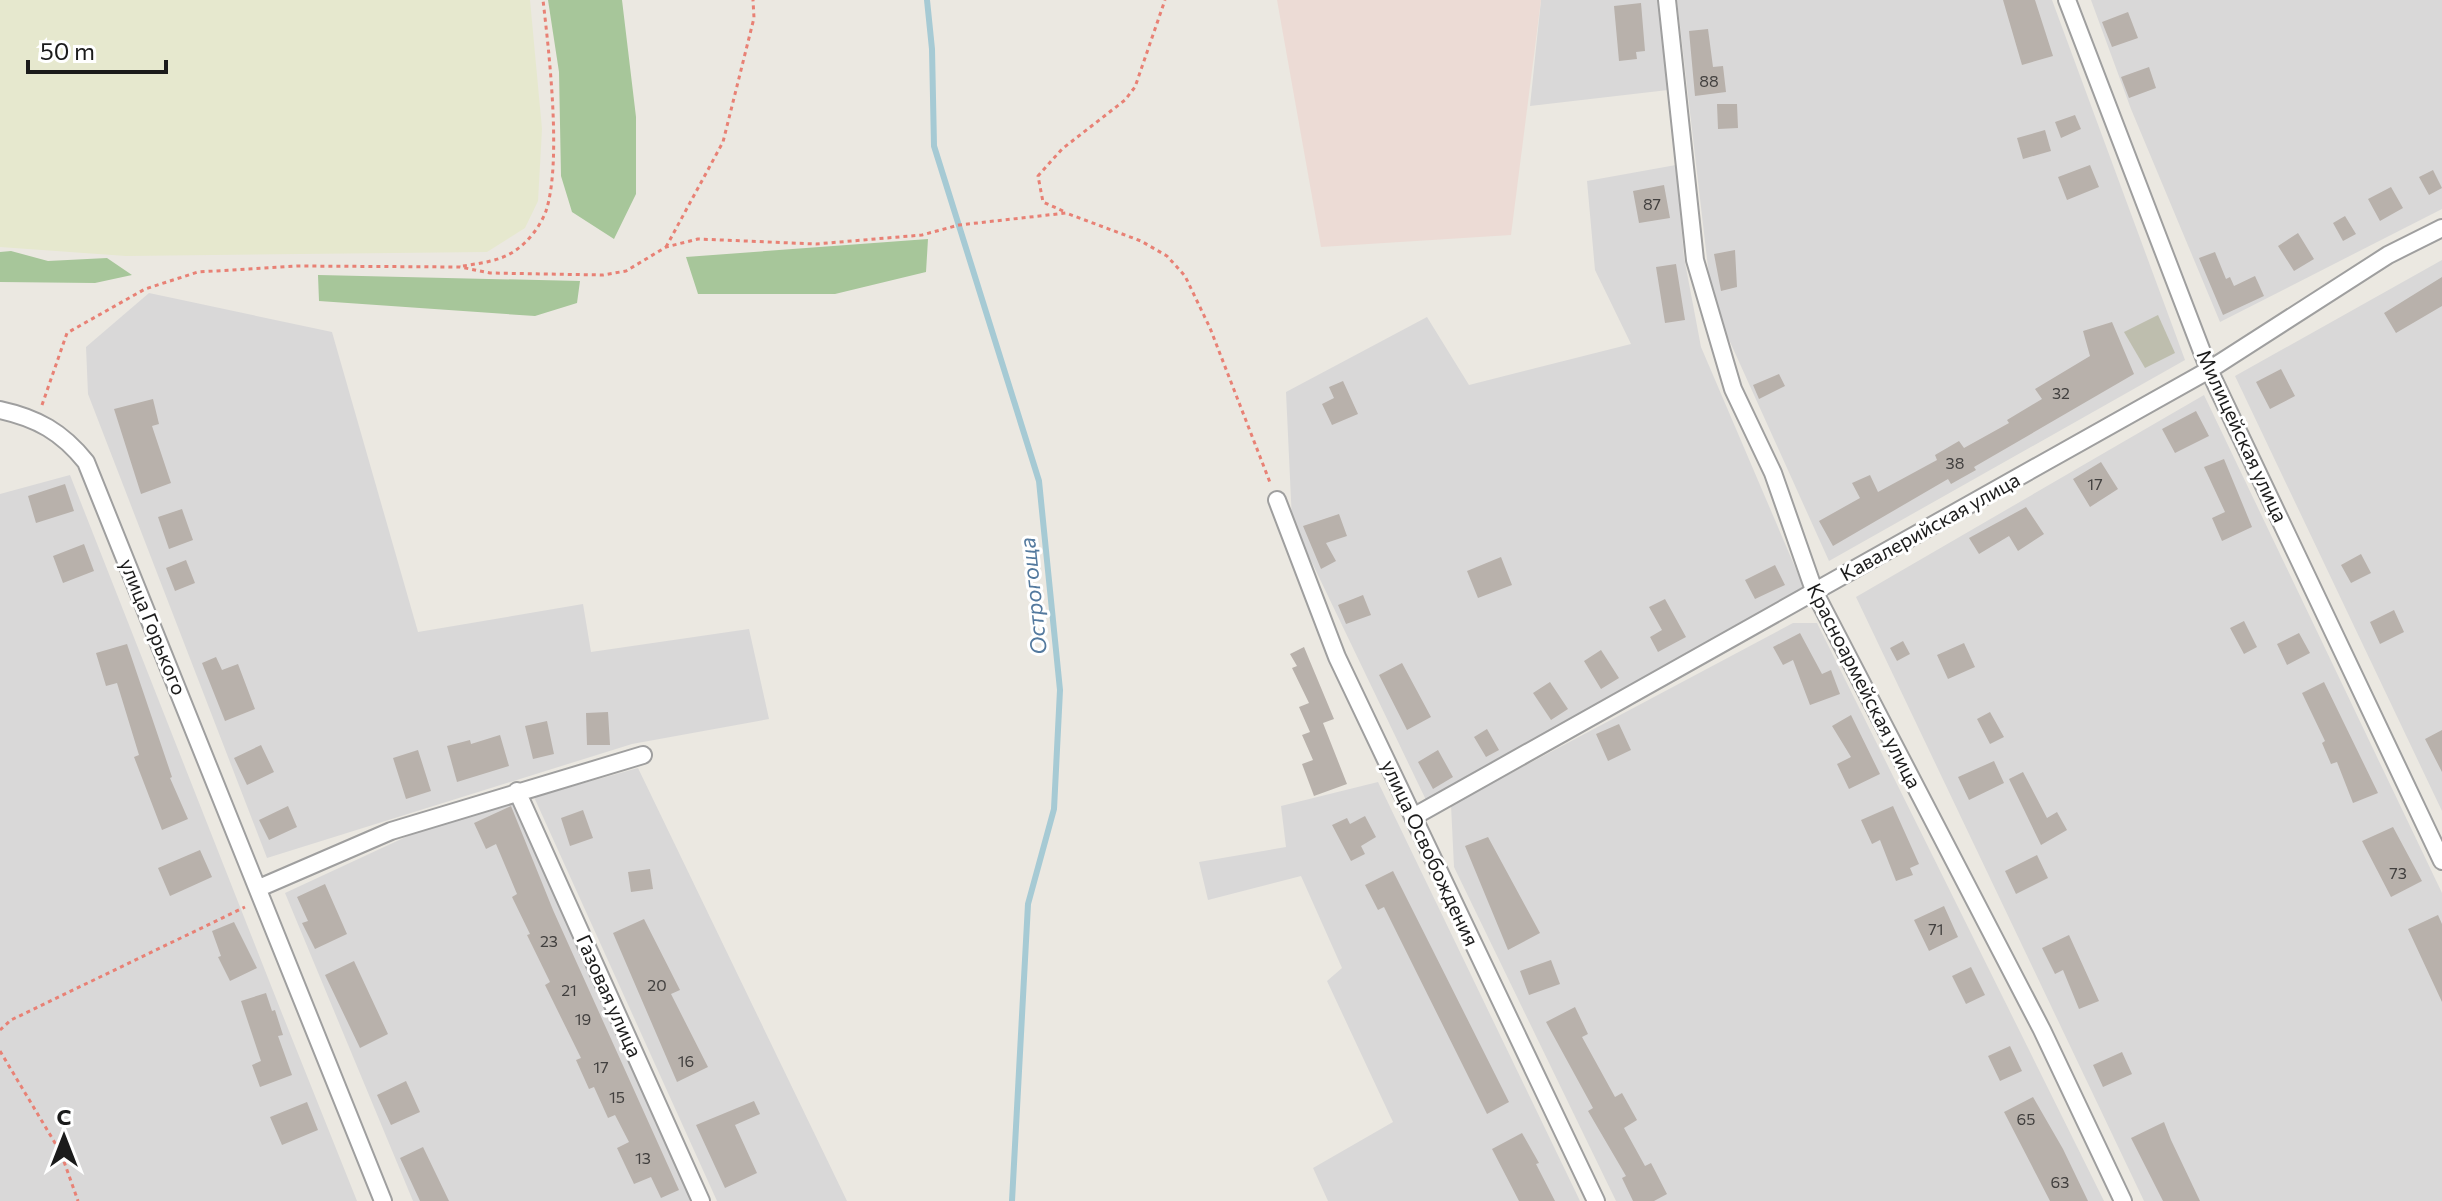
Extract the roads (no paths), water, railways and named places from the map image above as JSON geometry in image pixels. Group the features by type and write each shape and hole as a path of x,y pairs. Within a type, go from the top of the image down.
{"street":[{"name":"Красноармейская улица","path":"1667,0 1695,260 1733,389 1773,473 1815,593 2042,1030 2123,1201"},
{"name":"Милицейская улица","path":"2067,0 2209,370 2442,861"},
{"name":"Кавалерийская улица","path":"1413,817 2209,370 2388,255 2442,228"},
{"name":"улица Горького","path":"0,410 37,420 67,438 86,462 383,1201"},
{"name":"улица Освобождения","path":"1277,500 1337,657 1596,1201"},
{"path":"261,893 391,831 643,755"},
{"name":"Газовая улица","path":"517,791 701,1201"}],"waterway":[{"name":"Острогоща","path":"927,0 932,49 934,146 1039,481 1060,690 1054,809 1028,904 1012,1201"}]}
